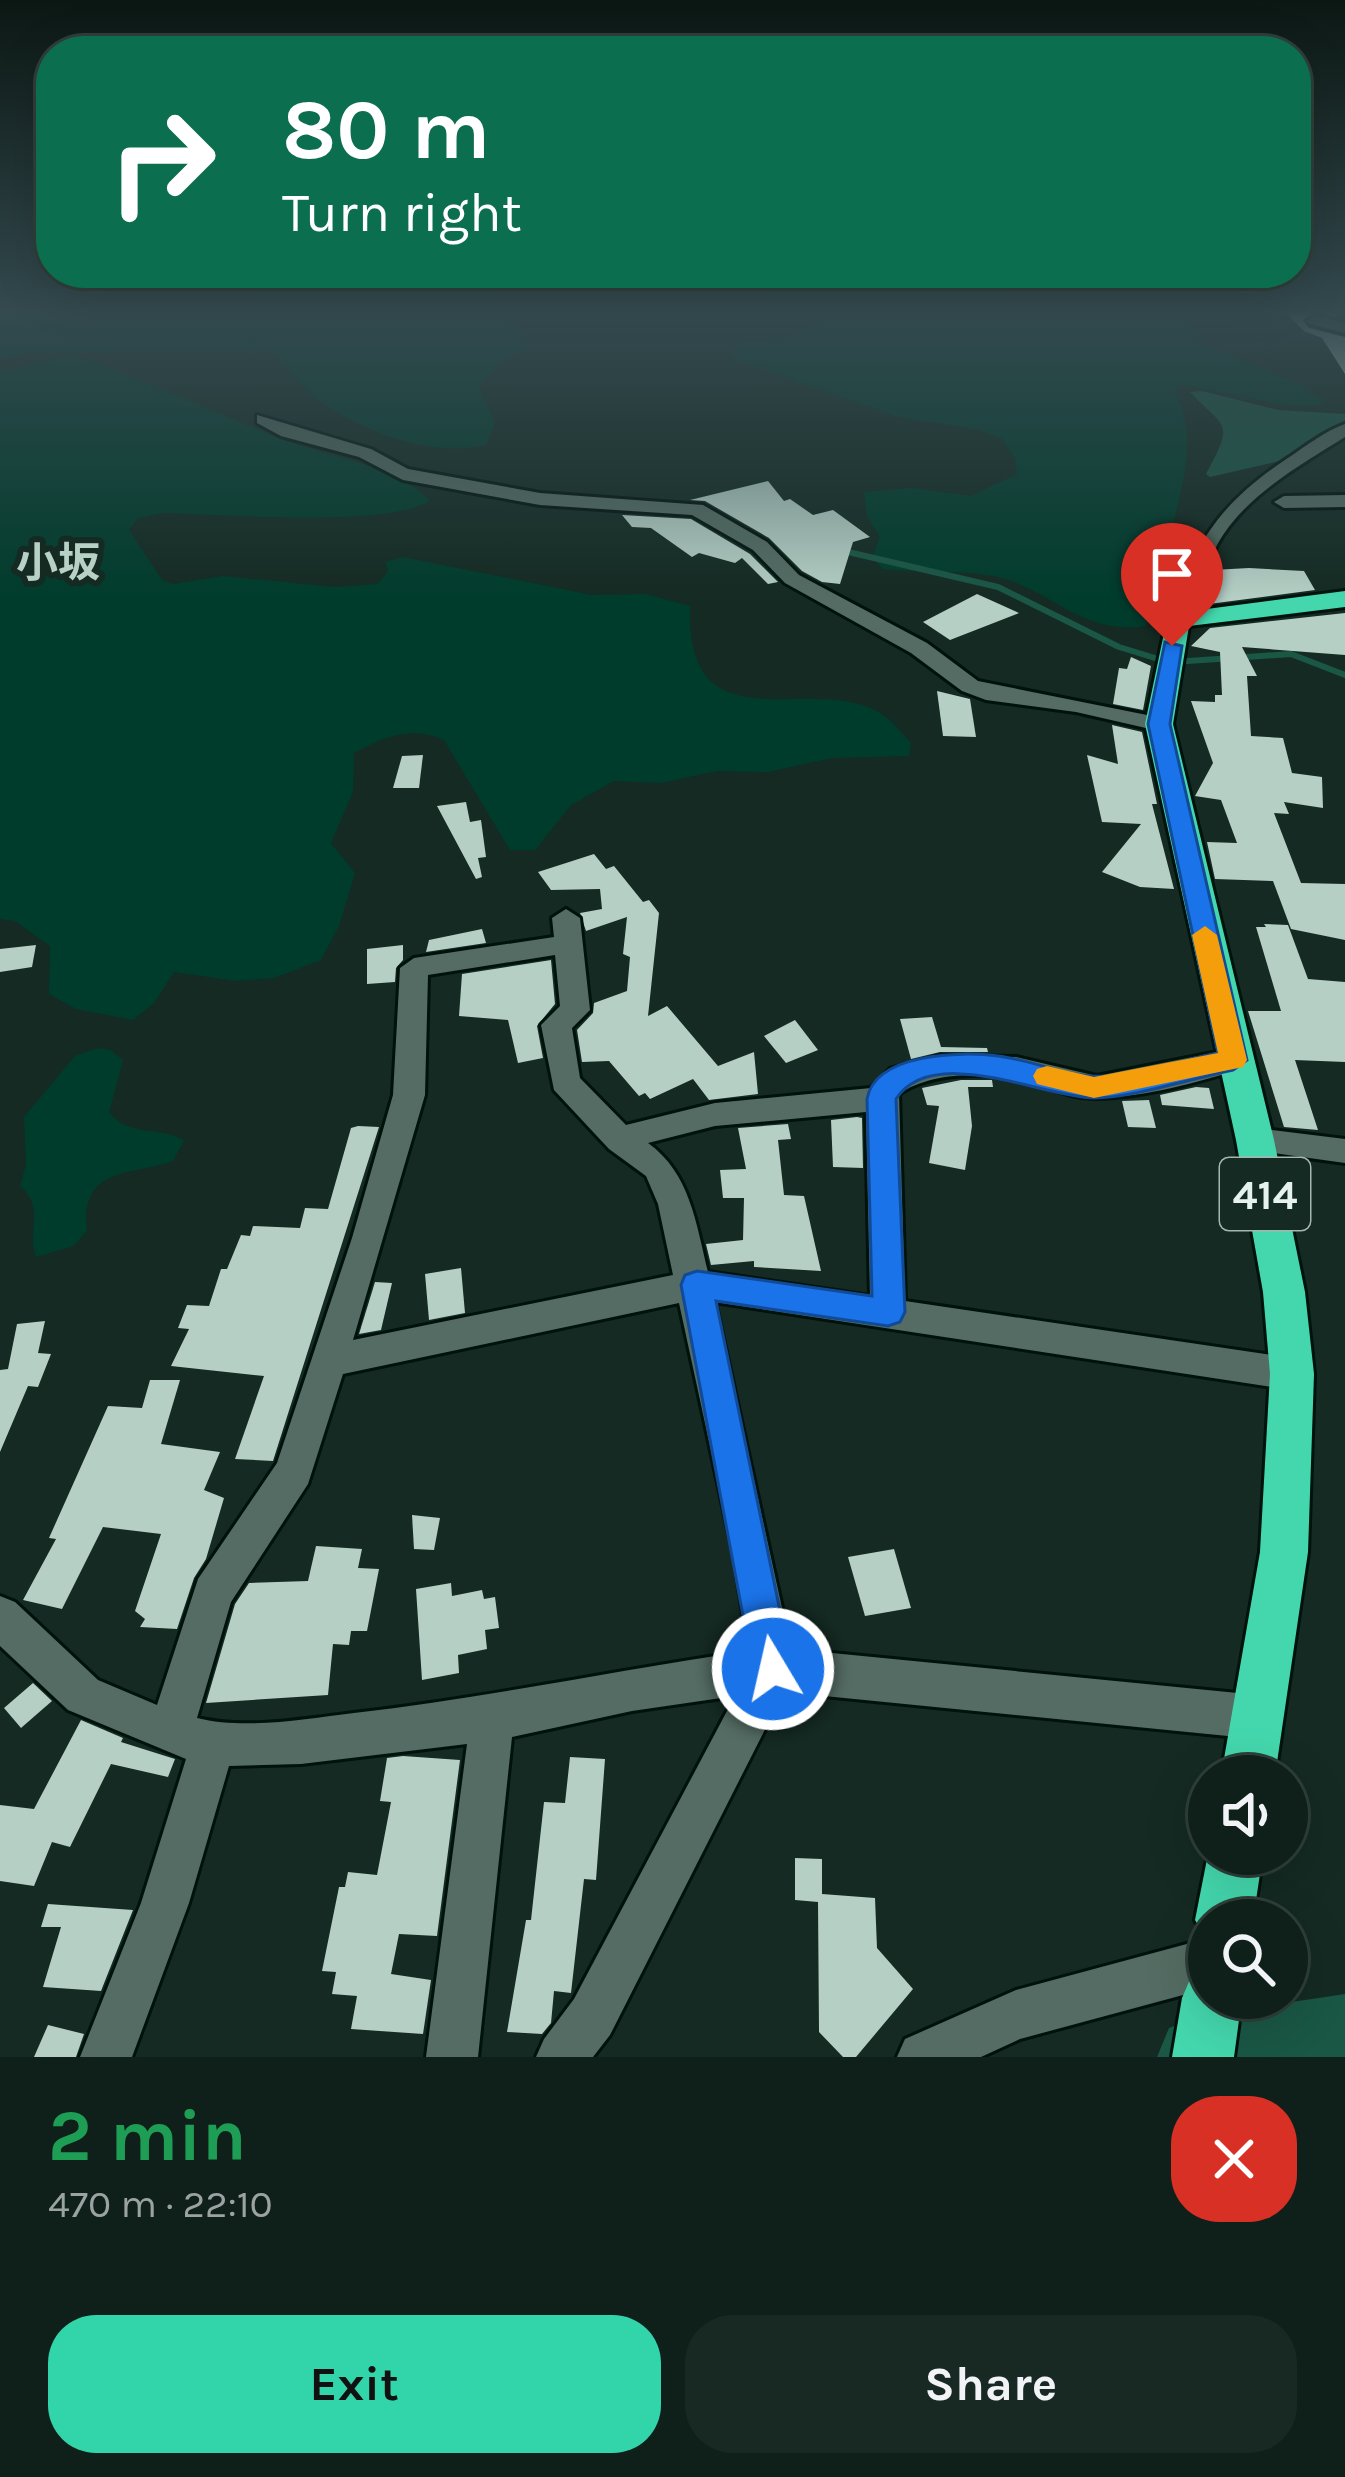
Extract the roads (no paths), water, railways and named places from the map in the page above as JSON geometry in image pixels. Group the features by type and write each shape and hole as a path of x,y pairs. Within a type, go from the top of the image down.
{"highway":[{"path":"1177,620 1345,599"},
{"name":"414","path":"1177,620 1159,724 1255,1140 1284,1292 1292,1374 1284,1552 1252,1755"},
{"path":"1203,2057 1209,2019"}],"street":[{"path":"262,419 273,428 365,453 403,474 540,499 696,509 760,546 791,579 919,647 970,686 986,693 1076,705 1159,724"},
{"path":"1177,620 1201,555 1222,522 1270,478 1345,429"},
{"path":"1284,502 1345,501"},
{"path":"106,2057 156,1936 196,1816 191,1738 213,1593 294,1471 369,1238 409,1095 415,968 566,931 575,1010 556,1025 560,1072 578,1101 666,1177 697,1285 773,1669 592,2018 562,2057"},
{"path":"888,1312 881,1099 883,1089 893,1081 945,1066 1012,1067 1094,1087 1233,1060"},
{"path":"620,1140 658,1124 698,1116 881,1099"},
{"path":"1255,1140 1345,1151"},
{"path":"328,1361 697,1285 1292,1374"},
{"path":"0,1617 83,1695 191,1738 301,1742 493,1719 632,1689 773,1669 1258,1717"},
{"path":"452,2057 493,1719"},
{"path":"923,2057 1016,2015 1188,1970"}],"waterway":[{"path":"844,551 998,587 1119,647 1155,658"},
{"path":"1188,661 1291,654 1345,675"},
{"path":"1198,2057 1345,2034"}],"district":[{"name":"小坂","path":"58,562"}]}
